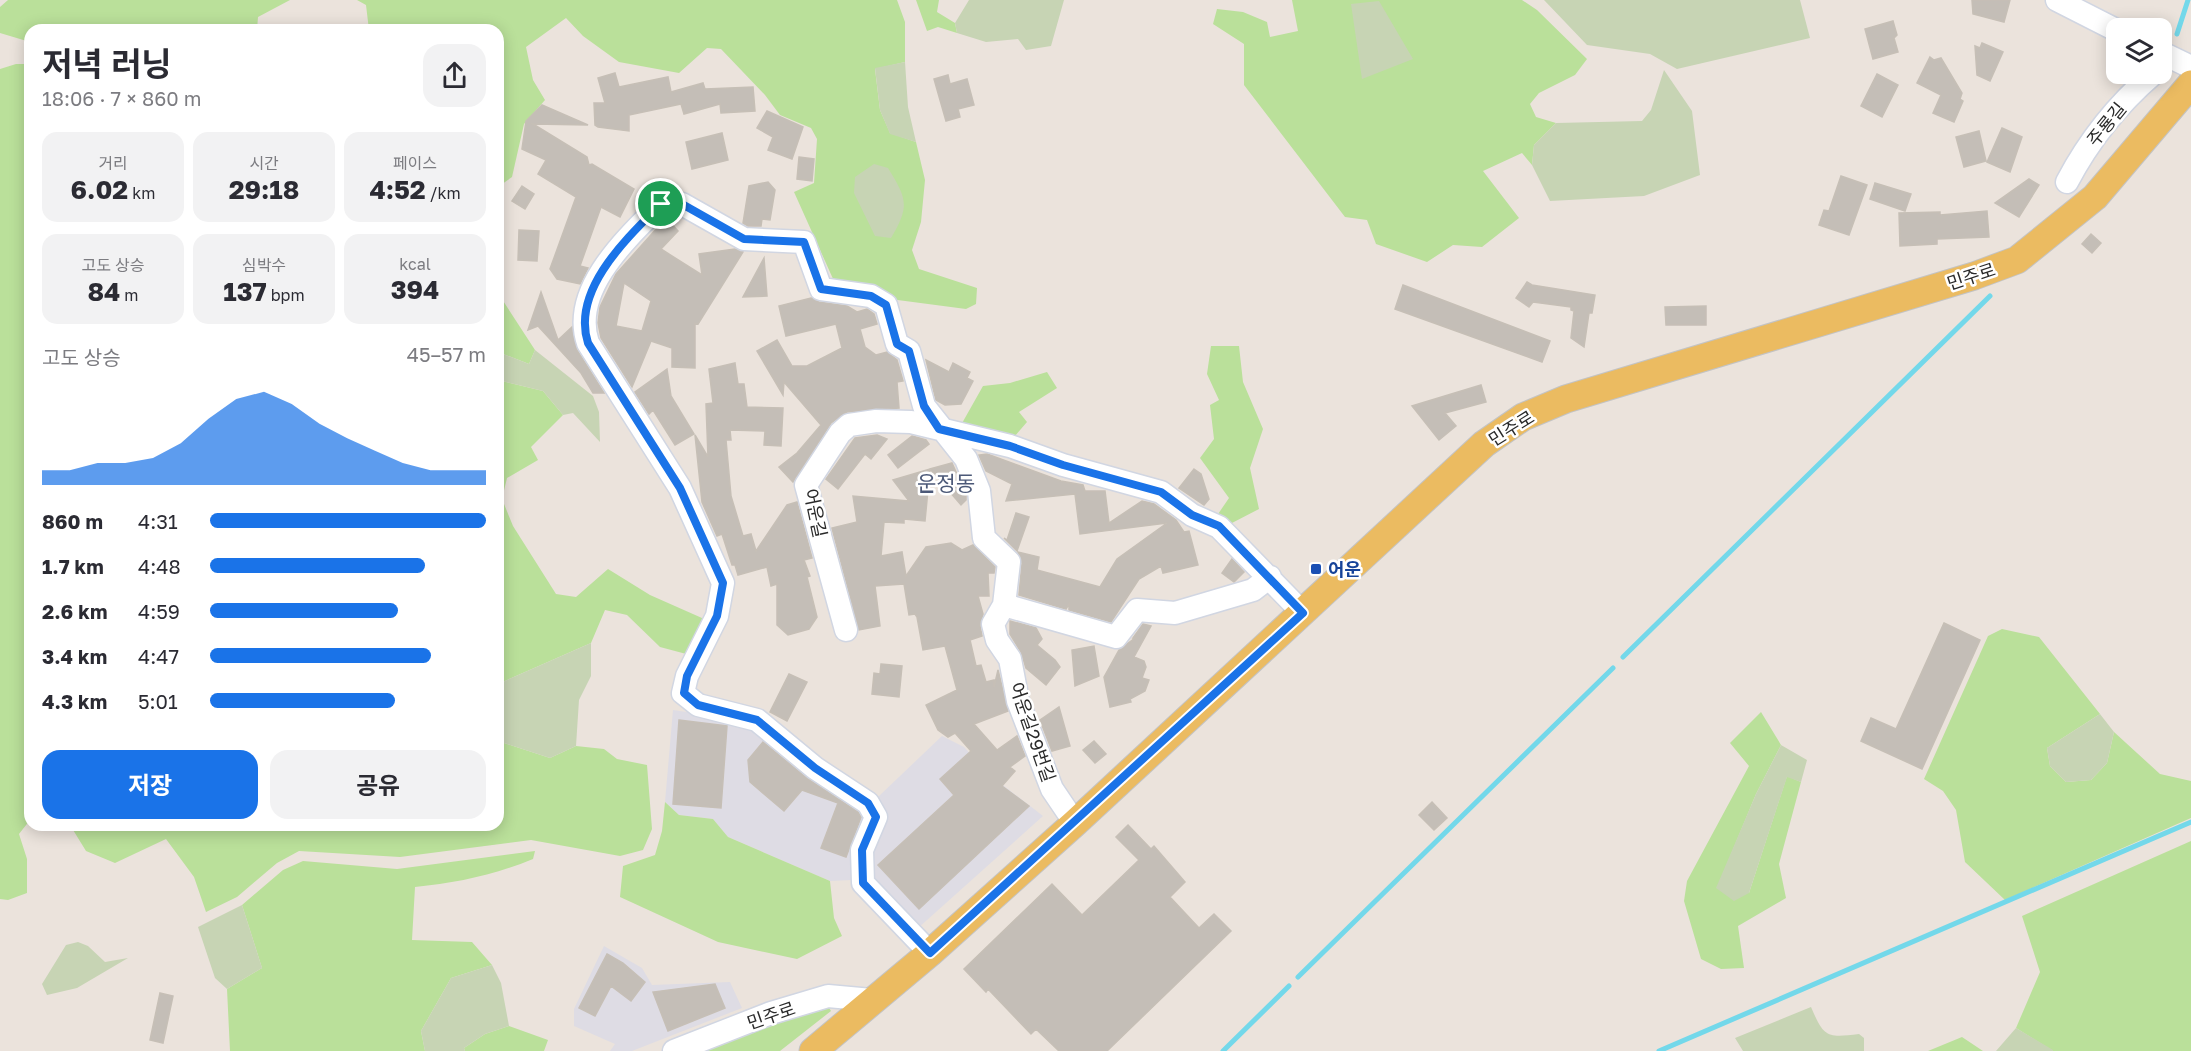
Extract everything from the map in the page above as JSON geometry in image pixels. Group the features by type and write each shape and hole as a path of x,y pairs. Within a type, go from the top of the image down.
{"main road":[{"name":"민주로","path":"813,1051 930,953 1075,824 1484,444 1523,417 1566,399 1963,279 2017,260 2095,197 2191,84"}],"street":[{"path":"2057,0 2106,25"},
{"name":"주룡길","path":"2067,182 2104,123 2143,84"},
{"path":"930,953 863,883 862,850 876,817 868,803 815,768 757,720 698,705 684,693 687,676 717,616 723,583 680,488 588,343 582,327 594,285 630,235 661,204 682,204 744,239 804,242 821,289 871,296 886,305 897,344 909,351 924,406 939,429"},
{"name":"어운길","path":"846,630 806,485 840,432 849,425 876,421 910,422 1010,446 1063,465 1161,492 1192,515 1219,526 1303,613"},
{"name":"어운길29번길","path":"939,429 966,459 980,490 984,538 1009,562 1004,605 993,624 997,640 1010,659 1018,701 1052,789 1075,824"},
{"path":"1004,605 1116,637 1137,610 1175,613 1253,590 1270,578"},
{"name":"민주로","path":"674,1051 771,1013 828,996 873,1000"}],"shaded area":[{"path":"673,710 733,719 754,726 865,808 864,824 852,880 830,881 728,837 713,819 679,815 665,802"},
{"path":"942,736 964,747 990,775 1043,816 917,929 869,875 868,847 883,818 878,797"},
{"path":"604,946 642,968 652,985 730,982 742,1008 632,1051 610,1051 615,1044 574,1026 574,1009"}],"green space":[{"path":"8,0 290,0 258,17 257,24 24,24 24,40 0,33 0,7"},
{"path":"357,0 897,0 905,22 905,62 875,69 880,110 890,133 916,142 925,180 921,222 912,250 919,269 977,288 976,304 966,309 890,299 834,281 794,192 814,183 817,139 811,128 780,115 765,95 721,49 707,48 679,73 619,62 583,36 566,18 526,47 533,80 545,100 524,124 512,177 504,183 504,24 368,24 366,5"},
{"path":"916,0 939,0 937,12 955,23 957,33 938,27 927,31"},
{"path":"969,0 1064,0 1051,46 1026,50 1018,39 986,42 957,33 955,23"},
{"path":"1292,0 1522,0 1537,10 1587,59 1575,75 1539,93 1530,104 1536,117 1556,123 1534,145 1532,165 1522,153 1483,171 1519,218 1482,247 1453,245 1427,262 1376,244 1367,220 1345,217 1244,85 1244,44 1213,24 1217,9 1243,12 1267,22 1270,37 1298,31"},
{"path":"1544,0 1800,0 1810,38 1677,69 1650,54 1587,45"},
{"path":"1379,1 1413,59 1362,79 1351,4"},
{"path":"905,62 908,107 916,142 890,134 880,110 875,68"},
{"path":"24,64 24,828 19,834 27,859 27,893 8,900 0,899 0,69"},
{"path":"1664,70 1692,111 1700,175 1644,196 1550,201 1532,165 1534,145 1556,123 1642,121 1651,110"},
{"path":"874,164 888,168 904,203 901,218 891,238 875,236 854,193 855,177"},
{"path":"504,302 535,350 529,364 504,354"},
{"path":"1211,346 1239,346 1243,382 1263,429 1250,468 1259,509 1230,524 1216,517 1229,498 1200,458 1214,439 1210,405 1219,400 1207,374"},
{"path":"535,350 593,396 599,412 600,442 573,413 563,415 543,391 504,381 504,354 529,364"},
{"path":"1047,372 1057,388 1019,412 1027,422 1014,437 961,425 983,386 1010,383"},
{"path":"504,381 543,391 563,415 531,447 538,460 507,478 504,491"},
{"path":"504,504 513,526 556,594 576,597 608,569 650,595 711,622 690,655 660,647 627,615 605,610 591,643 504,681"},
{"path":"2002,629 2039,637 2100,714 2047,748 2050,766 2066,782 2091,780 2107,763 2114,732 2160,774 2191,781 2191,818 2005,900 1965,862 1956,810 1943,791 1924,779 1988,636"},
{"path":"591,643 591,676 579,700 576,746 550,758 504,743 504,681"},
{"path":"1761,712 1781,745 1756,794 1717,888 1749,893 1787,776 1801,782 1779,864 1786,898 1738,926 1744,968 1721,969 1701,959 1684,901 1687,881 1749,766 1730,743"},
{"path":"2100,714 2114,732 2107,763 2091,780 2066,782 2050,766 2047,748"},
{"path":"504,743 550,758 576,746 604,749 617,759 647,765 652,829 643,850 620,856 531,840 400,857 299,851 277,863 237,897 206,912 194,877 166,839 115,863 86,851 74,831 504,831"},
{"path":"1781,745 1807,760 1801,782 1787,777 1749,893 1734,901 1716,888 1756,794"},
{"path":"665,802 679,815 713,819 728,837 830,881 834,918 842,936 797,959 718,942 620,897 623,866 655,855 662,831"},
{"path":"2191,841 2191,1051 2053,1051 2016,1028 2040,972 2022,916"},
{"path":"535,851 533,859 504,870 461,881 415,887 412,940 472,942 492,965 451,978 421,1031 425,1051 230,1051 227,989 262,968 242,905 283,870 303,861 397,869"},
{"path":"242,905 262,968 227,989 215,978 198,927"},
{"path":"78,942 88,946 105,962 128,958 77,988 47,995 42,984 66,945"},
{"path":"492,965 501,983 509,1026 485,1034 464,1048 465,1051 425,1051 421,1031 451,978"},
{"path":"828,1006 831,1011 780,1051 700,1051 773,1022"},
{"path":"1811,1007 1823,1030 1839,1036 1859,1034 1864,1038 1864,1051 1743,1051 1735,1038"},
{"path":"509,1026 548,1040 544,1051 465,1051 464,1048 485,1034"},
{"path":"2016,1028 2053,1050 2053,1051 1996,1051"},
{"path":"1962,1037 1983,1051 1928,1051"}],"building":[{"path":"1972,0 2010,0 2004,22 1973,14"},
{"path":"1893,21 1898,52 1873,59 1865,29"},
{"path":"1982,43 2003,52 1990,81 1977,75 1975,46 1980,48"},
{"path":"1930,57 1934,60 1941,58 1962,93 1960,99 1963,101 1954,122 1933,113 1941,95 1917,83"},
{"path":"615,73 619,87 668,77 671,92 703,83 705,89 753,87 755,111 721,113 720,104 684,114 681,104 629,115 629,131 598,127 595,125 594,103 605,103 598,78"},
{"path":"1877,74 1898,85 1882,117 1861,106"},
{"path":"948,75 950,84 967,79 974,105 958,109 960,117 946,121 934,79"},
{"path":"542,105 588,125 533,124 587,157 589,165 592,164 634,189 620,217 601,207 580,266 588,268 580,284 557,279 550,269 576,197 538,174 546,160 522,149 526,121"},
{"path":"767,111 803,127 792,159 768,150 773,137 757,128"},
{"path":"2002,128 2022,137 2010,172 1987,162"},
{"path":"1979,131 1986,161 1964,167 1956,137"},
{"path":"722,133 728,160 692,169 686,142"},
{"path":"799,157 814,159 812,181 797,179"},
{"path":"1841,176 1867,185 1849,235 1819,225 1824,210 1829,211"},
{"path":"2029,179 2039,185 2019,217 1995,203"},
{"path":"768,182 775,190 770,220 762,219 761,226 748,226 743,223 749,186"},
{"path":"1875,183 1911,194 1905,211 1870,199"},
{"path":"522,186 534,194 525,209 512,201"},
{"path":"1987,211 1989,237 1937,239 1937,244 1900,246 1899,213 1940,212 1940,215"},
{"path":"666,218 678,231 661,249 702,275 699,254 735,249 743,252 698,324 695,323 695,368 672,367 672,348 651,341 632,387 601,338 598,323 600,307 616,274","holes":["624,283 651,301 642,331 616,326"]},
{"path":"519,230 539,231 537,261 518,260"},
{"path":"2091,234 2101,243 2092,253 2082,244"},
{"path":"764,258 767,296 743,297"},
{"path":"1527,282 1532,285 1595,295 1592,313 1589,313 1584,347 1571,338 1574,311 1571,307 1533,302 1529,307 1516,298"},
{"path":"1403,285 1550,341 1542,362 1395,309"},
{"path":"541,292 558,340 572,327 577,350 604,393 593,393 581,373 538,326 528,330"},
{"path":"811,298 819,302 847,306 857,312 867,309 874,314 877,324 860,329 865,347 876,355 887,352 897,360 903,381 897,382 899,408 847,412 831,423 793,482 779,467 797,453 821,425 784,382 783,395 757,351 777,340 792,366 807,366 842,348 836,324 786,336 779,306"},
{"path":"1706,306 1706,325 1666,325 1665,307"},
{"path":"926,360 949,372 953,363 970,372 967,378 973,381 961,404 945,405 936,400"},
{"path":"735,363 738,384 744,384 747,407 783,408 781,446 764,445 765,431 730,430 731,440 726,440 731,496 743,536 751,534 756,551 787,505 797,502 812,558 804,560 810,576 807,577 817,617 809,629 788,635 777,625 777,584 771,586 767,567 738,575 735,565 732,565 722,534 717,536 702,502 695,435 708,457 706,404 713,403 709,369"},
{"path":"667,369 671,396 694,434 675,445 653,410 649,414 635,392"},
{"path":"1481,385 1486,402 1445,413 1456,426 1439,440 1412,406"},
{"path":"877,435 887,439 871,459 865,454 838,489 826,479 855,438"},
{"path":"912,436 926,440 929,444 898,468 888,455"},
{"path":"987,454 1061,481 1083,485 1085,491 1105,491 1109,523 1142,501 1154,504 1176,520 1184,532 1189,531 1198,565 1163,573 1161,566 1139,579 1111,622 1069,610 1069,604 1066,609 1019,595 1022,563 1018,552 1039,557 1037,570 1100,587 1117,559 1167,523 1080,534 1075,494 1006,501 1012,484 986,471 979,455"},
{"path":"952,463 966,494 966,500 961,505 930,469"},
{"path":"930,469 925,521 904,519 904,523 884,522 881,556 902,552 906,576 926,547 951,543 962,550 973,545 995,567 994,573 988,573 989,596 978,596 983,614 980,626 982,636 970,640 976,666 981,665 986,682 994,680 994,687 998,670 1008,711 974,724 997,750 1017,736 1025,756 1010,767 1015,771 1002,786 1029,806 919,909 878,865 954,795 940,779 971,751 955,733 948,737 938,730 926,705 957,690 945,646 923,650 917,617 915,614 909,615 904,584 875,586 880,626 859,630 832,528 857,522 853,496 909,501 893,480"},
{"path":"1194,469 1201,474 1209,499 1204,505 1179,488"},
{"path":"1016,513 1029,517 1017,551 1004,538 1007,540"},
{"path":"1232,559 1244,572 1234,582 1222,573"},
{"path":"1010,621 1036,628 1042,639 1037,645 1060,667 1046,685 1026,668 1021,652 1010,634"},
{"path":"1944,623 1980,640 1922,769 1861,741 1871,718 1896,729"},
{"path":"1143,624 1151,626 1134,657 1144,661 1146,667 1142,678 1149,680 1145,691 1130,699 1131,702 1110,707 1104,677 1119,650 1135,638 1133,638"},
{"path":"1094,646 1099,676 1075,686 1072,650"},
{"path":"881,664 902,666 899,697 872,694 874,673 880,674"},
{"path":"789,674 807,682 787,721 770,712"},
{"path":"1059,707 1070,746 1052,751 1040,720"},
{"path":"679,720 727,726 721,808 673,804"},
{"path":"1094,741 1106,754 1095,763 1083,750"},
{"path":"763,742 808,779 858,812 861,817 846,857 821,848 838,803 802,790 784,811 750,782 748,760"},
{"path":"1432,802 1447,818 1434,830 1419,815"},
{"path":"1128,825 1151,849 1154,846 1185,882 1170,897 1199,928 1214,914 1231,931 1107,1051 1059,1051 1036,1029 1031,1034 988,989 986,992 964,969 1052,884 1082,915 1139,860 1116,837"},
{"path":"607,954 623,963 645,982 631,1001 611,986 595,1016 579,1008"},
{"path":"715,984 725,1008 668,1031 653,992"},
{"path":"160,993 173,996 163,1043 150,1040"}],"waterway":[{"path":"2177,34 2188,0"},
{"path":"1623,657 1990,296"},
{"path":"1298,977 1613,668"},
{"path":"1659,1051 2191,822"},
{"path":"1223,1051 1289,986"}],"place":[{"name":"어운","path":"1316,569"}],"district":[{"name":"운정동","path":"946,483"}],"route":[{"path":"661,204 682,204 744,239 757,242 804,242 821,289 871,296 886,305 897,344 909,351 924,406 939,429 1010,446 1063,465 1161,492 1192,515 1219,526 1236,541 1303,613 1075,824 930,953 863,883 862,850 876,817 868,803 815,768 757,720 698,705 684,693 687,676 717,616 723,583 680,488 588,343 582,327 594,285 630,235 661,204"}]}
